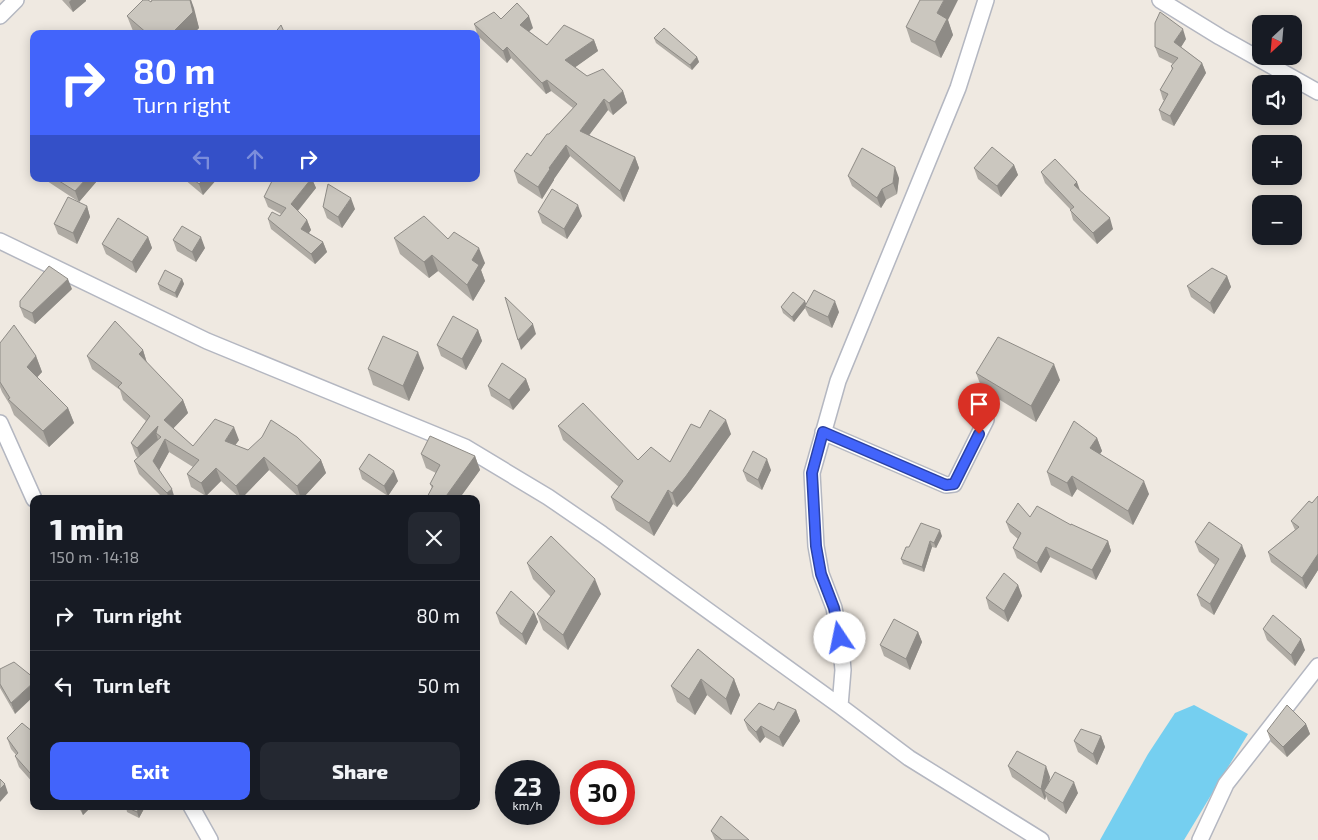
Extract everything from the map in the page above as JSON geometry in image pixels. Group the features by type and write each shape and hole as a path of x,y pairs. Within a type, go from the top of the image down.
{"street":[{"path":"0,16 16,0"},
{"path":"840,706 843,670 840,638 834,608 821,574 816,546 812,473 838,381 958,88 986,0"},
{"path":"1160,0 1220,37 1318,92"},
{"path":"0,241 207,341 466,447 548,496 840,706 909,758 1041,840"},
{"path":"823,432 946,485 954,484 986,420"},
{"path":"0,423 32,495"},
{"path":"1200,840 1226,784 1318,666"},
{"path":"193,810 210,840"}],"water":[{"path":"1194,705 1248,734 1184,840 1100,840 1148,754 1175,713"}],"building":[{"path":"143,0 151,2 152,0 190,0 193,12 175,30 143,30 127,16"},
{"path":"920,0 944,0 937,13 947,19 935,42 906,27"},
{"path":"517,3 529,16 520,25 547,45 564,25 594,40 565,60 587,76 603,69 623,91 609,103 604,99 580,131 635,157 620,191 566,145 538,187 514,171 527,153 531,156 547,134 577,104 547,80 542,83 507,47 503,51 474,24 494,12 501,19"},
{"path":"1160,12 1183,29 1174,42 1202,63 1170,116 1159,110 1168,94 1160,90 1173,68 1171,66 1178,58 1155,47 1155,23"},
{"path":"664,28 697,57 690,65 654,38"},
{"path":"992,147 1014,165 997,186 974,168"},
{"path":"862,148 895,167 893,183 882,189 877,198 848,176"},
{"path":"1055,159 1077,182 1074,185 1110,218 1093,233 1070,210 1074,207 1041,172"},
{"path":"61,182 83,182 75,191"},
{"path":"272,182 309,182 291,204 307,220 301,229 323,242 311,254 268,219 272,212 280,216 286,208 264,197"},
{"path":"328,184 351,198 338,217 323,207"},
{"path":"552,189 578,205 564,229 538,212"},
{"path":"68,197 87,206 73,233 54,224"},
{"path":"424,216 448,239 454,232 479,248 472,260 479,265 467,285 432,255 424,262 394,238"},
{"path":"118,218 148,237 132,262 102,244"},
{"path":"182,226 201,237 192,252 173,240"},
{"path":"49,266 68,279 32,313 20,307 20,301"},
{"path":"1212,268 1227,276 1210,303 1187,286"},
{"path":"165,270 182,279 175,293 158,284"},
{"path":"814,290 835,301 828,317 805,306"},
{"path":"793,292 805,301 792,317 781,307"},
{"path":"505,297 533,324 518,340"},
{"path":"453,316 478,330 462,359 437,345"},
{"path":"115,321 143,350 139,354 183,400 164,420 193,446 215,419 234,427 225,441 248,450 262,437 271,420 297,437 321,460 297,486 264,457 236,486 216,468 201,483 187,474 199,460 165,439 153,461 172,489 167,493 134,461 161,437 156,433 158,426 137,448 131,443 150,416 118,387 122,383 87,356"},
{"path":"14,325 36,356 27,367 68,408 43,431 8,399 10,398 0,382 0,343"},
{"path":"383,336 418,352 403,386 368,369"},
{"path":"998,337 1054,364 1031,406 976,373"},
{"path":"502,363 526,379 509,400 488,386"},
{"path":"583,403 638,460 651,447 670,462 691,424 700,428 710,410 726,420 672,493 668,490 649,523 611,497 623,481 558,426"},
{"path":"1074,421 1097,438 1090,448 1144,481 1128,511 1072,476 1067,483 1047,472"},
{"path":"430,436 475,456 447,495 428,495 433,486 430,484 440,465 421,454"},
{"path":"753,451 767,459 758,480 743,471"},
{"path":"369,454 394,471 384,486 359,469"},
{"path":"1318,496 1318,554 1302,578 1268,552 1299,527 1291,521 1309,501 1312,503"},
{"path":"1018,503 1030,517 1037,506 1071,525 1108,541 1092,570 1046,547 1037,563 1013,548 1021,533 1006,522"},
{"path":"1209,522 1242,545 1210,604 1197,595 1219,559 1195,542"},
{"path":"921,523 940,530 934,543 930,541 922,567 901,559"},
{"path":"551,536 595,579 563,635 537,614 555,591 527,563"},
{"path":"1004,573 1018,585 1004,611 986,598"},
{"path":"511,591 534,612 522,634 496,613"},
{"path":"1273,615 1301,639 1291,655 1263,629"},
{"path":"894,619 918,632 906,659 880,645"},
{"path":"698,649 734,679 726,699 701,679 689,699 671,686"},
{"path":"14,662 30,675 30,686 11,703 0,684 0,669"},
{"path":"778,702 796,710 779,737 761,726 756,732 744,720 759,703 774,710"},
{"path":"1287,705 1306,724 1283,747 1267,731"},
{"path":"22,723 30,730 30,773 15,756 18,753 7,738"},
{"path":"1081,729 1101,736 1093,754 1074,741"},
{"path":"1017,751 1046,766 1041,789 1008,766"},
{"path":"1055,772 1074,782 1063,803 1044,791"},
{"path":"0,779 5,784 0,789"},
{"path":"721,816 749,840 722,840 711,831"}],"route":[{"path":"840,638 834,608 821,574 816,546 812,473 823,432 946,485 954,484 979,434"}]}
